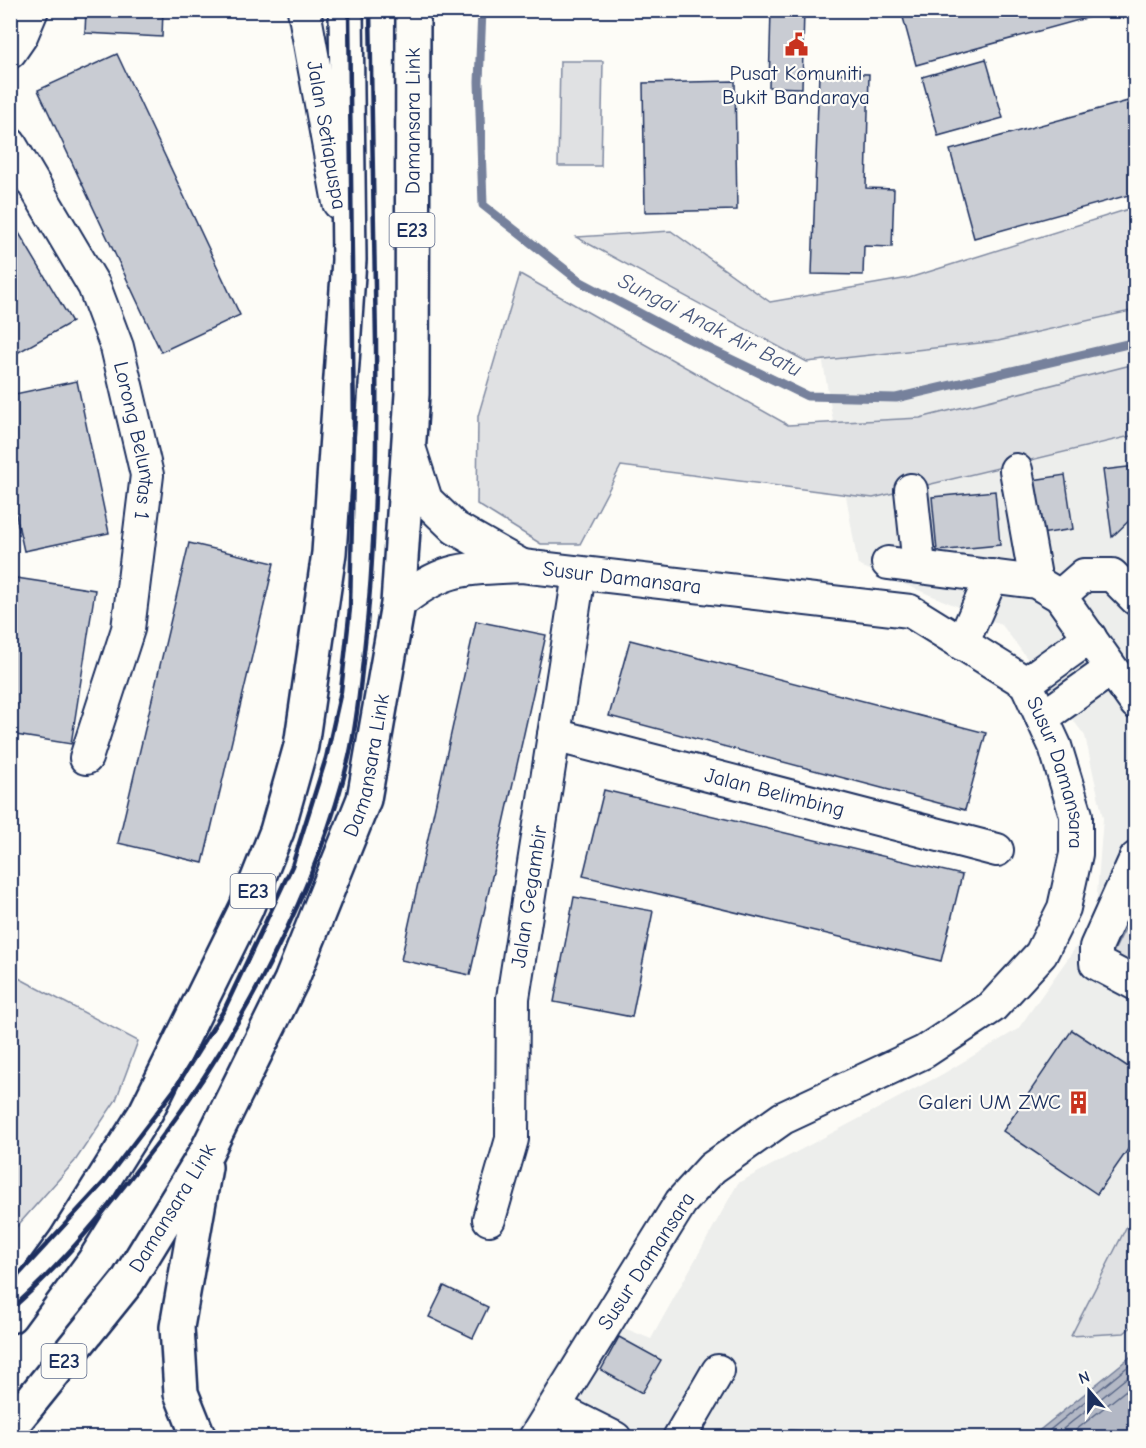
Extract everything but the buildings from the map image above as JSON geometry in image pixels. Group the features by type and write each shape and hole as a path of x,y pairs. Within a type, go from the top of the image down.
{"highway":[{"name":"E23","path":"10,1316 65,1241 146,1112 246,909 277,831 301,746 329,553 349,260 346,10"},
{"name":"Damansara Link","path":"10,1427 128,1282 207,1151 291,981 364,799 398,604 410,450 413,10"},
{"path":"199,1437 181,1393 177,1328 207,1151"}],"street":[{"path":"10,52 21,36 32,10"},
{"name":"Jalan Setiapuspa","path":"304,10 349,260"},
{"name":"Lorong Beluntas 1","path":"10,144 94,286 117,347 147,475 128,628 86,758"},
{"name":"Susur Damansara","path":"410,450 426,500 455,528 522,566"},
{"path":"1016,470 1048,589 1090,637 1136,703"},
{"path":"911,490 919,567"},
{"path":"888,562 992,576 1048,589 1084,575 1112,574 1136,599"},
{"name":"Susur Damansara","path":"398,604 422,585 459,569 522,566 910,611 1026,683 1055,746 1076,815 1076,854 1064,908 1041,954 992,1007 924,1052 783,1118 712,1168 681,1202 535,1437"},
{"name":"Jalan Gegambir","path":"489,1219 512,1139 513,998 579,574"},
{"path":"962,644 992,576"},
{"path":"1026,683 1090,637"},
{"path":"1042,718 1111,669"},
{"name":"Jalan Belimbing","path":"554,735 997,849"},
{"path":"1136,858 1096,947 1096,963 1136,984"},
{"path":"679,1437 718,1371"},
{"path":"555,1408 615,1437"}],"shaded area":[{"path":"560,61 603,61 601,166 558,166"},
{"path":"1135,207 1135,310 998,341 807,362 576,237 671,231 770,302 909,278"},
{"path":"1135,233 1135,1437 511,1438 590,1314 651,1339 738,1183 941,1075 1018,1029 1095,920 1103,818 1085,736 1002,625 858,565 817,328"},
{"path":"520,274 788,425 920,418 1135,364 1135,435 873,498 621,466 580,544 541,544 477,504 478,416"},
{"path":"1135,909 1135,972 1110,959"},
{"path":"11,974 138,1041 116,1100 75,1161 11,1233"},
{"path":"1134,1212 1135,1324 1124,1333 1071,1336"}],"water":[{"path":"1135,1353 1135,1437 1019,1437 1036,1433"},
{"path":"790,1430 899,1437 788,1437"}],"waterway":[{"name":"Sungai Anak Air Batu","path":"482,10 479,82 483,205 581,282 675,332 807,396 896,398 1136,342"}],"railway":[{"path":"10,1284 104,1182 174,1090 224,1010 292,866 326,758 341,691 350,608 354,428 349,10"},
{"path":"10,1310 70,1251 159,1141 189,1099 247,1007 273,958 318,857 349,757 358,705 368,613 375,497 376,342 370,10"}],"place":[{"name":"Pusat Komuniti Bukit Bandaraya","path":"796,45"},
{"name":"Galeri UM ZWC","path":"1079,1102"}]}
